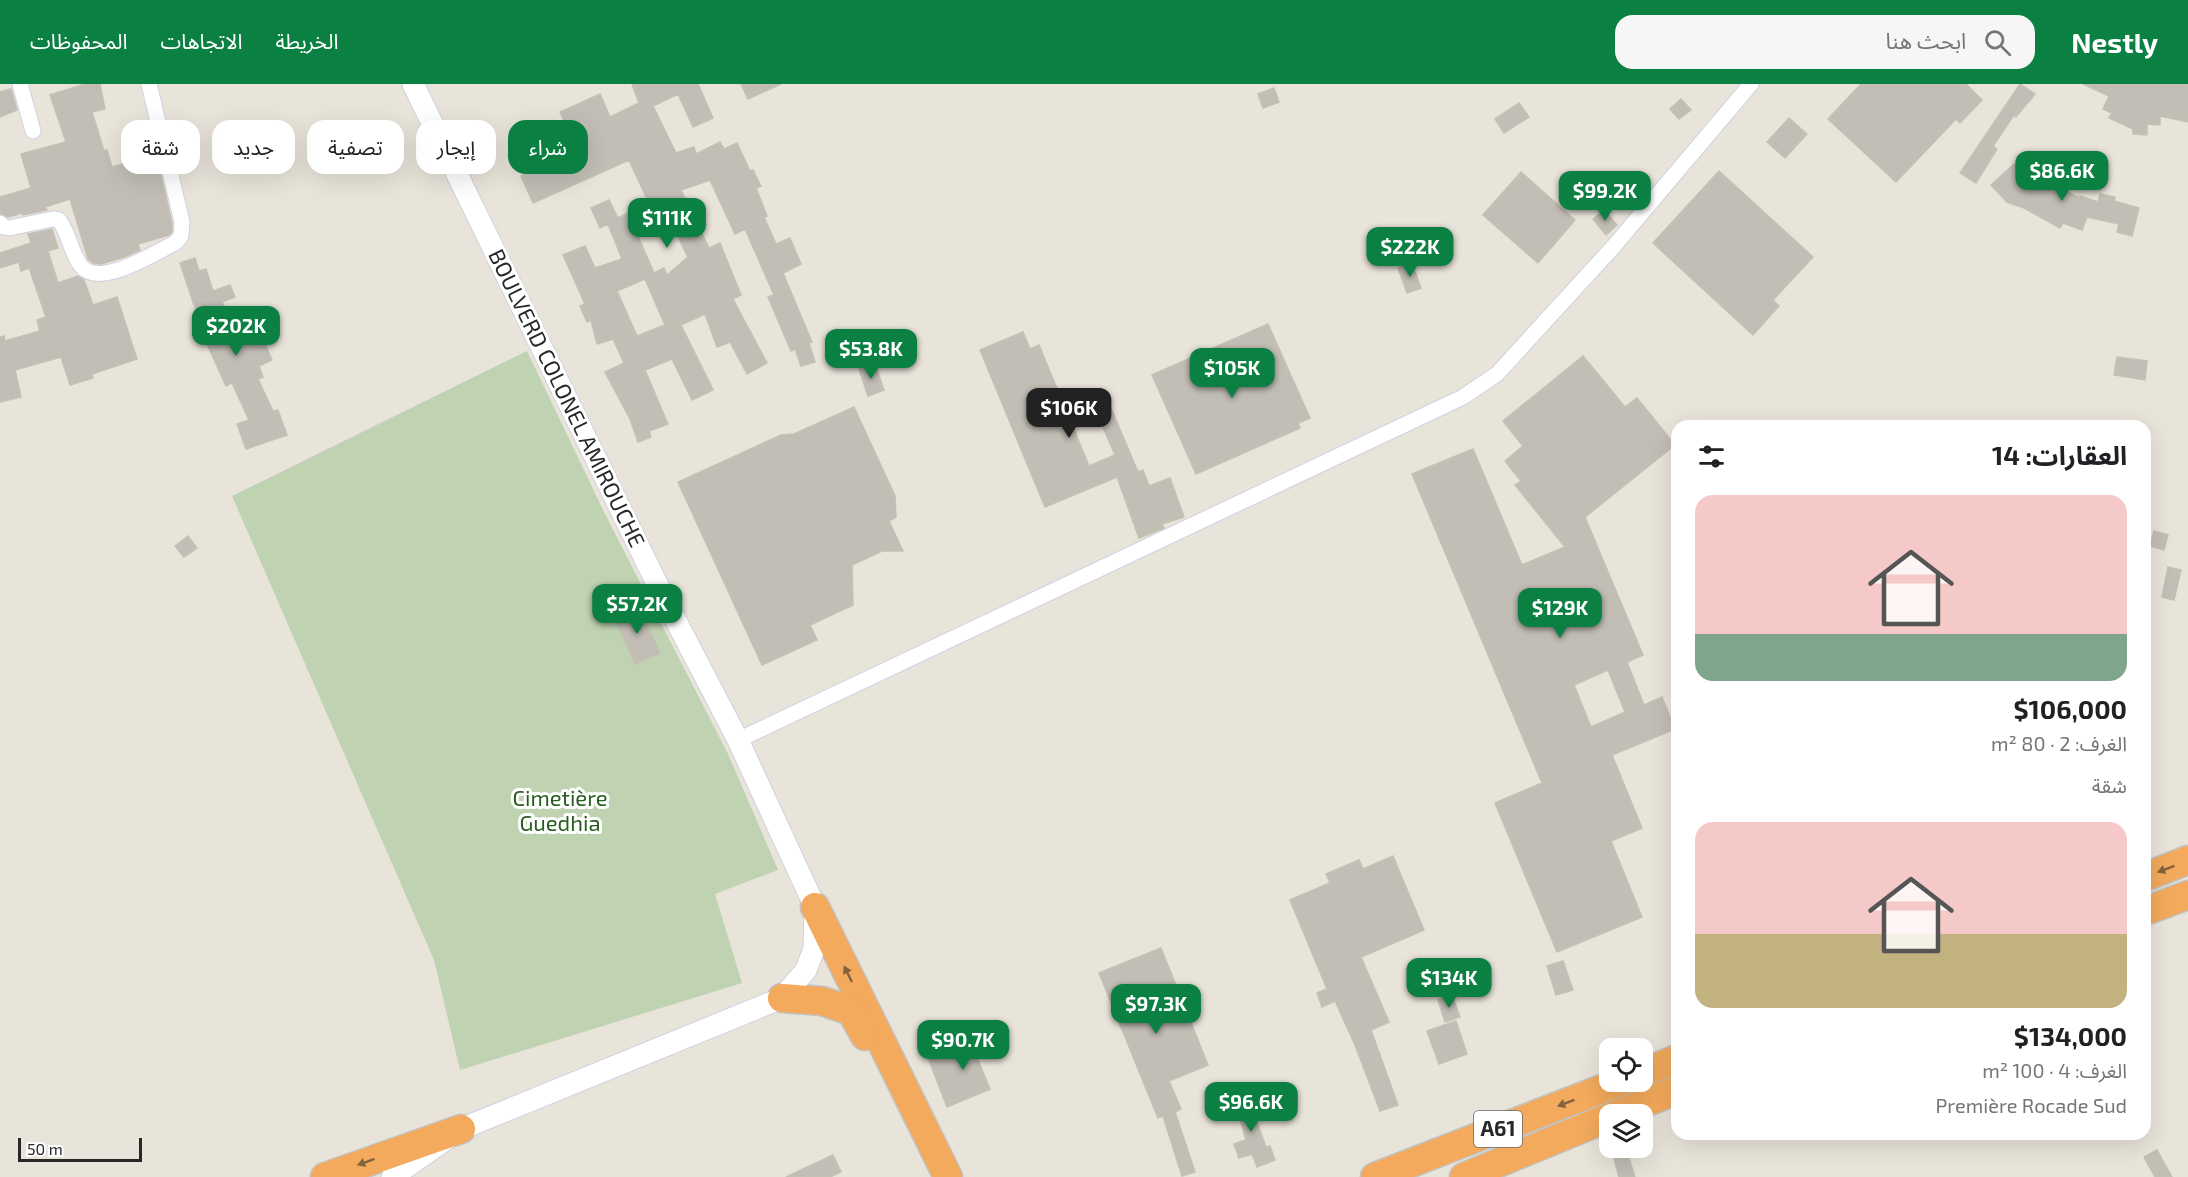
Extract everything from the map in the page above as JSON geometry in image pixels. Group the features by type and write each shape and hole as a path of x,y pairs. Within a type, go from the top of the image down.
{"highway":[{"path":"2151,875 2188,860"},
{"path":"2151,909 2188,895"},
{"path":"815,907 948,1177"},
{"path":"782,998 822,1001 850,1011 872,1048 933,1177"},
{"path":"1653,1069 1671,1061"},
{"name":"A61","path":"1375,1177 1599,1090"},
{"path":"1642,1104 1671,1092"},
{"name":"A61","path":"1464,1177 1599,1122"},
{"path":"326,1177 461,1129"}],"main road":[{"name":"BOULVERD COLONEL AMIROUCHE","path":"413,84 662,594 738,740 815,907"},
{"path":"392,1177 461,1129 782,998 806,970 814,949 815,907"}],"street":[{"path":"20,84 33,131"},
{"path":"0,223 9,228 53,219 59,220 82,266 91,272 102,274 114,272 175,243 181,236 182,222 149,84"},
{"path":"738,740 1463,398 1484,385 1497,374 1614,246 1751,84"}],"green space":[{"name":"Cimetière Guedhia","path":"527,351 604,512 728,754 778,870 715,894 742,983 460,1070 434,960 232,496"}],"building":[{"path":"85,84 100,84 105,109 92,112 104,151 107,150 112,167 121,164 121,174 161,174 172,223 172,232 169,235 138,244 140,250 101,264 93,263 88,259 70,199 45,207 47,210 8,217 0,214 0,197 31,188 21,154 66,142 50,95"},
{"path":"632,84 698,84 713,118 693,127 678,94 653,106 676,153 694,147 696,154 720,142 724,149 737,143 750,171 753,170 761,186 756,188 767,216 764,217 776,244 790,238 801,264 783,273 812,342 809,343 815,362 801,366 795,349 791,351 768,297 774,295 745,229 735,234 710,180 681,190 709,248 720,243 741,295 733,299 767,363 747,374 730,342 717,347 705,314 681,325 713,390 692,400 672,359 645,370 668,424 649,431 651,437 638,442 630,419 605,372 624,363 613,339 597,344 591,320 587,322 580,306 585,304 563,255 585,246 595,268 622,259 608,224 600,228 591,208 609,200 618,218 628,213 654,273 664,268 667,275 688,257 663,206 653,212 629,160 533,203 521,176 526,174 588,174 588,120 564,120 560,112 600,94 610,117 639,103","holes":["645,279 665,325 637,336 617,291"]},
{"path":"741,84 781,84 748,99"},
{"path":"1861,84 1966,84 1982,100 1960,123 1956,119 1896,182 1828,119"},
{"path":"2020,84 2035,94 2016,117 2014,115 1993,146 1997,149 1976,183 1960,173"},
{"path":"2083,84 2188,84 2188,122 2160,116 2160,125 2147,124 2147,135 2133,134 2133,129 2109,118 2112,113 2103,109 2109,96"},
{"path":"1274,88 1279,102 1263,108 1258,94"},
{"path":"11,89 17,110 0,117 0,92"},
{"path":"1681,99 1691,110 1679,119 1670,109"},
{"path":"1519,103 1529,117 1504,133 1495,119"},
{"path":"1789,118 1807,134 1785,158 1767,142"},
{"path":"2014,164 2020,170 2038,176 2079,198 2080,196 2098,202 2100,194 2115,197 2114,201 2139,208 2132,236 2117,232 2119,224 2087,217 2082,230 2063,223 2060,228 2024,208 2007,202 1991,185"},
{"path":"1719,171 1813,257 1773,300 1779,306 1753,335 1653,243"},
{"path":"1521,172 1575,220 1538,263 1483,215"},
{"path":"1604,210 1617,225 1606,235 1593,219"},
{"path":"52,229 58,248 48,251 58,283 78,276 84,280 93,305 117,297 137,359 92,374 93,378 70,385 61,357 15,370 21,397 0,402 0,337 4,336 5,341 40,331 37,320 46,317 29,268 21,271 19,262 0,268 0,253 31,243 28,234"},
{"path":"195,258 199,271 206,269 213,291 230,285 235,297 222,302 238,331 256,323 272,360 259,366 263,377 258,379 273,411 278,410 287,435 246,449 237,424 249,420 232,383 226,386 207,344 214,341 194,305 180,263"},
{"path":"1412,263 1421,288 1407,293 1398,268"},
{"path":"1268,324 1310,418 1298,423 1300,428 1196,474 1152,375"},
{"path":"1023,332 1030,349 1039,345 1089,466 1115,455 1092,402 1106,396 1138,472 1143,470 1149,486 1170,478 1184,517 1162,524 1164,528 1139,538 1117,477 1045,507 980,350"},
{"path":"1583,356 1625,407 1637,398 1671,440 1671,448 1585,517 1643,655 1627,662 1644,705 1662,697 1671,719 1671,731 1612,755 1642,828 1611,841 1642,917 1557,952 1495,803 1542,783 1412,474 1473,449 1522,565 1565,547 1515,485 1521,481 1505,461 1523,446 1503,421","holes":["1608,670 1625,712 1591,727 1574,685"]},
{"path":"2117,357 2147,361 2145,380 2114,375"},
{"path":"875,364 884,390 868,396 859,369"},
{"path":"854,407 895,496 896,517 889,521 903,551 882,551 852,565 853,605 810,625 817,640 762,665 678,482 781,435 794,434"},
{"path":"2154,531 2168,535 2164,550 2151,546"},
{"path":"188,536 197,548 184,557 175,546"},
{"path":"2168,567 2181,570 2174,600 2162,597"},
{"path":"638,605 660,653 635,664 614,616"},
{"path":"1393,856 1424,930 1361,957 1389,1022 1371,1030 1398,1105 1380,1111 1355,1045 1335,1001 1322,1007 1317,993 1327,989 1290,900 1330,883 1326,874 1359,860 1363,869"},
{"path":"1161,948 1208,1065 1169,1081 1181,1109 1175,1112 1195,1172 1182,1176 1163,1116 1158,1118 1099,973"},
{"path":"1563,961 1573,990 1556,995 1547,966"},
{"path":"1452,995 1460,1017 1445,1022 1438,1000"},
{"path":"1456,1021 1467,1054 1439,1064 1427,1031"},
{"path":"998,1033 1003,1044 976,1055 990,1089 947,1107 929,1060"},
{"path":"1248,1090 1250,1103 1266,1147 1270,1146 1275,1160 1257,1167 1252,1154 1239,1158 1234,1144 1246,1140 1233,1094"},
{"path":"2157,1150 2172,1177 2155,1177 2144,1157"},
{"path":"833,1155 841,1172 830,1177 786,1177"},
{"path":"1629,1158 1635,1177 1619,1177 1614,1159"}]}
